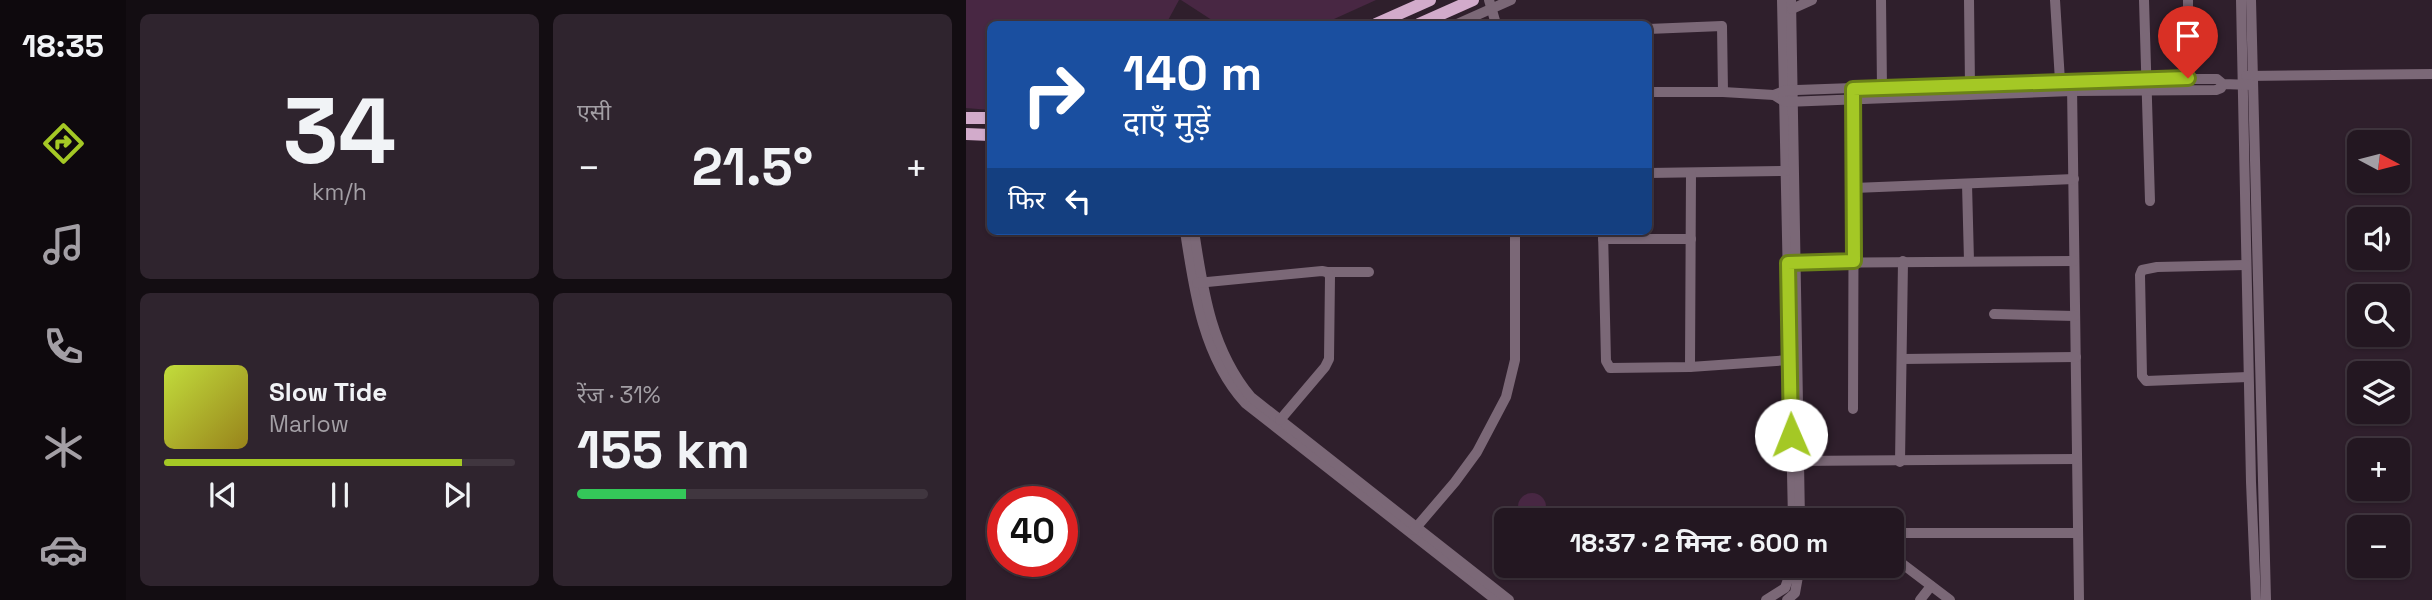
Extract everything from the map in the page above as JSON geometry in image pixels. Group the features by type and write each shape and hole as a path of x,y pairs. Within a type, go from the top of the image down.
{"main road":[{"path":"1384,21 1430,0"},
{"path":"1426,21 1472,0"},
{"path":"966,118 987,118"},
{"path":"966,134 987,135"}],"street":[{"path":"1462,21 1490,4 1511,0"},
{"path":"1782,0 1792,263 1793,508"},
{"path":"1799,508 1790,360 1792,263 1786,171 1786,96 1792,5 1812,0"},
{"path":"1881,0 1882,88"},
{"path":"1969,0 1970,86"},
{"path":"2055,0 2060,81"},
{"path":"2144,0 2150,201"},
{"path":"2188,0 2188,78"},
{"path":"2241,0 2247,80 2266,600"},
{"path":"2251,0 2247,80 2246,265 2256,600"},
{"path":"1490,4 1495,21"},
{"path":"1652,29 1722,26 1723,92"},
{"path":"1652,92 1723,92 1854,101 2072,86 2146,85 2216,90 2223,84 2247,80 2432,74"},
{"path":"2146,85 2188,78 2217,79 2223,84"},
{"path":"1786,96 1853,89 2060,81 2072,86"},
{"path":"2072,86 2079,600"},
{"path":"1853,89 1853,409"},
{"path":"1652,173 1786,171"},
{"path":"1690,367 1691,173"},
{"path":"1854,188 2074,179"},
{"path":"1967,184 1969,261"},
{"path":"1186,235 1215,359 1232,390 1245,403 1509,600"},
{"path":"1194,235 1197,283 1233,373 1251,397 1496,600"},
{"path":"1414,530 1477,452 1506,397 1514,360 1515,235"},
{"path":"1691,239 1603,235 1607,365 1613,369 1690,367 1790,360"},
{"path":"1900,462 1903,261"},
{"path":"1792,263 2074,261"},
{"path":"2246,265 2157,267 2142,270 2141,376 2146,381 2248,377"},
{"path":"1197,283 1327,272 1369,272"},
{"path":"1280,420 1329,359 1330,276 1327,272"},
{"path":"1994,314 2075,316"},
{"path":"1902,359 2076,357"},
{"path":"1794,461 2077,459"},
{"path":"1904,534 2078,533"},
{"path":"1904,565 1950,600"},
{"path":"1920,600 1931,586"},
{"path":"1766,600 1789,593 1806,600"}],"shaded area":[{"path":"966,0 1179,0 1168,21 987,21 987,110 966,108"},
{"path":"1181,0 1376,0 1330,21 1213,21"},
{"path":"1527,494 1537,494 1545,502 1546,508 1518,508 1522,497"}],"route":[{"path":"1791,435 1788,263 1854,261 1853,89 2188,78"}]}
